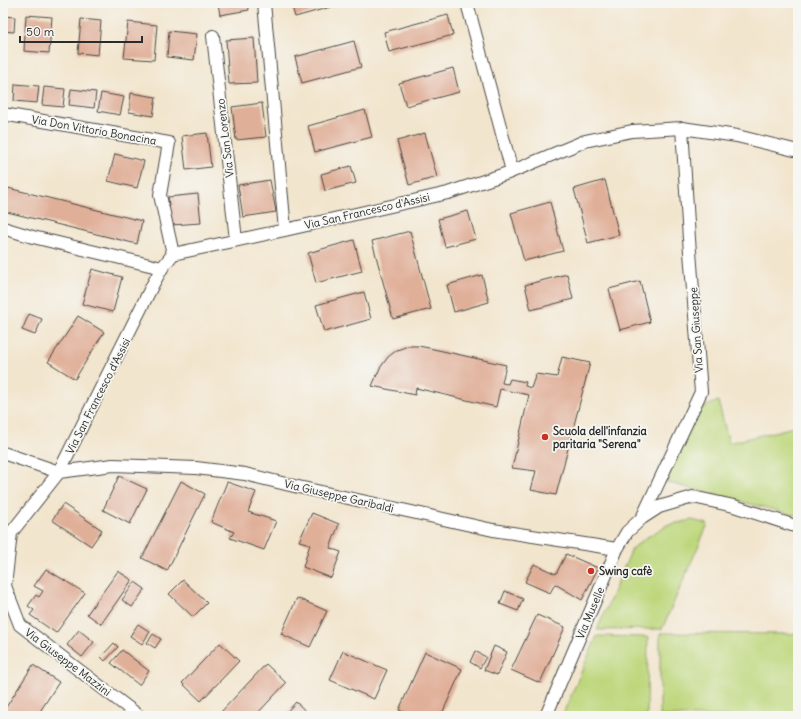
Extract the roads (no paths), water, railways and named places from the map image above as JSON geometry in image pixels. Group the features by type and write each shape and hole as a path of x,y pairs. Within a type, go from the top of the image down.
{"street":[{"path":"264,3 286,230"},
{"path":"467,3 512,172"},
{"name":"Via San Lorenzo","path":"213,36 236,240"},
{"name":"Via Don Vittorio Bonacina","path":"3,114 169,143 160,195 173,254"},
{"name":"Via San Francesco d'Assisi","path":"59,472 162,268 173,254 448,193 512,172 585,141 632,131 682,128 737,136 798,150"},
{"name":"Via San Giuseppe","path":"642,518 701,392 682,128"},
{"path":"3,228 33,237 162,268"},
{"path":"3,453 59,472"},
{"name":"Via Giuseppe Garibaldi","path":"59,472 114,465 196,468 245,474 493,530 617,549"},
{"name":"Via Giuseppe Mazzini","path":"59,472 7,536 5,586 20,625 139,716"},
{"name":"Via Muselle","path":"546,716 617,549 627,532 642,518 660,507 693,497 734,506 798,526"}],"place":[{"name":"Scuola dell'infanzia paritaria \"Serena\"","path":"545,437"},
{"name":"Swing cafè","path":"591,571"}]}
